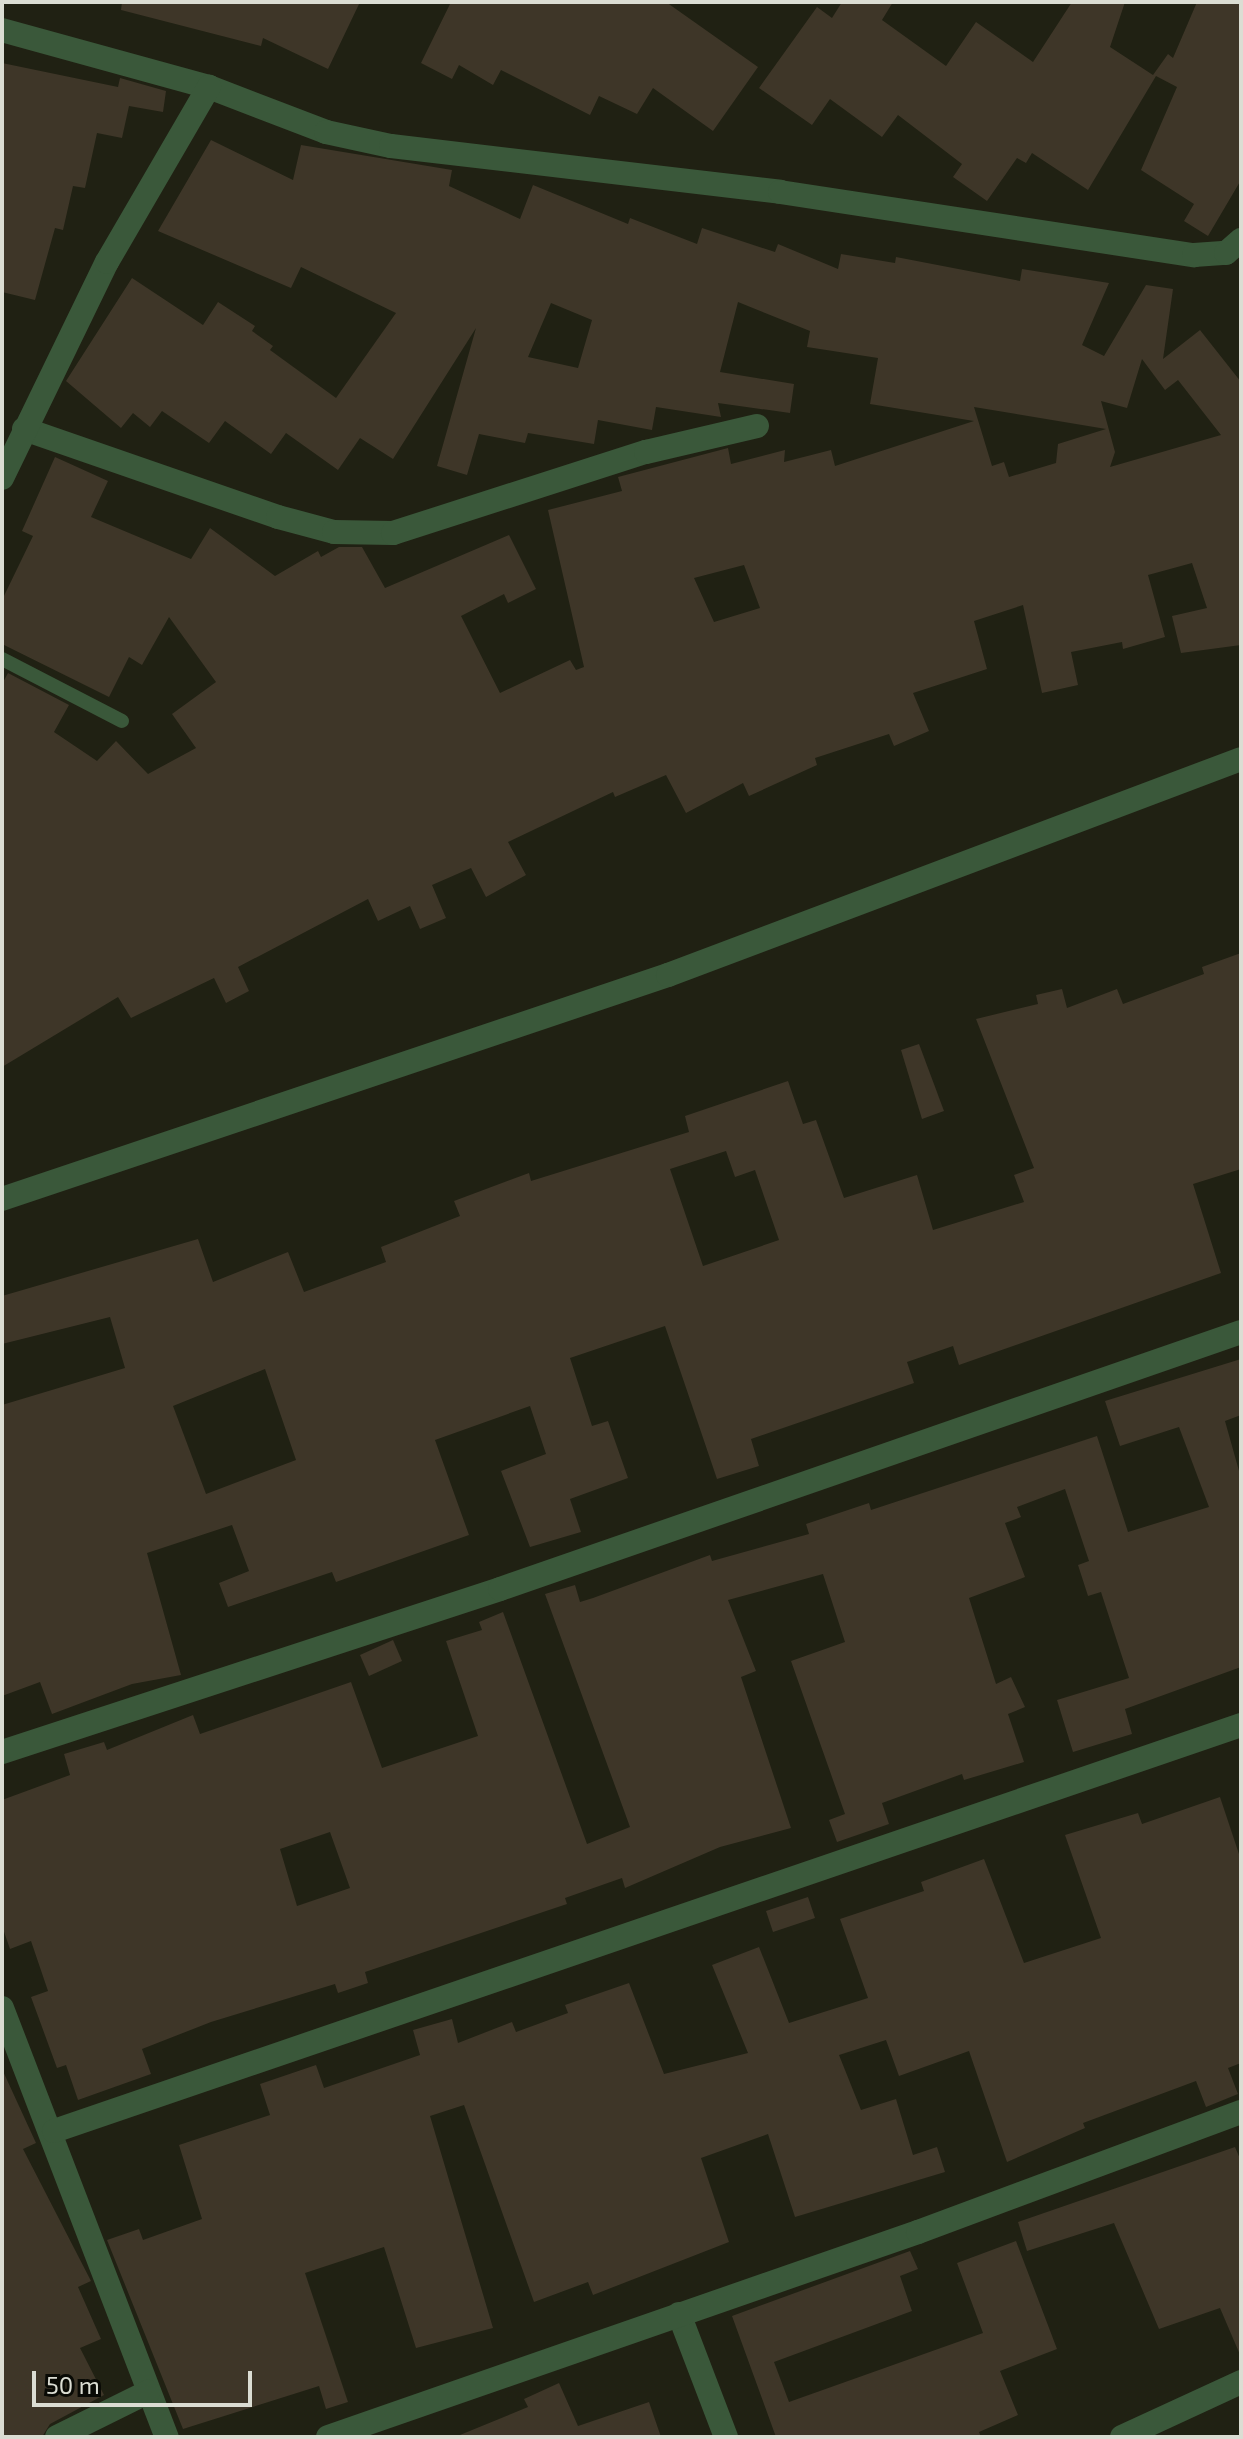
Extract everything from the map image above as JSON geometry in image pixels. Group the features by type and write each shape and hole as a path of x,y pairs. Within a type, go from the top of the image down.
{"street":[{"path":"2,30 209,87 326,132 391,146 780,192 1194,255 1226,253 1241,240"},
{"path":"2,478 107,262 209,87"},
{"path":"24,429 278,517 334,532 393,533 646,452 757,426"},
{"path":"2,1199 668,975 1241,759"},
{"path":"2,1752 500,1589 1241,1332"},
{"path":"54,2131 1241,1725"},
{"path":"2,2008 8,2044 54,2131 167,2437"},
{"path":"328,2437 1241,2112"},
{"path":"679,2314 726,2437"},
{"path":"1122,2437 1241,2382"},
{"path":"57,2437 148,2392"}],"lane":[{"path":"2,659 122,721"}],"building":[{"path":"122,2 360,2 328,69 263,38 261,46 121,10"},
{"path":"451,2 666,2 758,67 713,131 653,88 637,114 599,96 590,115 501,70 493,85 459,65 452,79 421,63"},
{"path":"842,2 893,2 882,20 946,66 976,22 1033,62 1072,2 1125,2 1110,47 1153,75 1168,54 1173,58 1197,2 1241,2 1241,180 1208,236 1184,221 1194,204 1141,170 1177,87 1156,76 1088,190 1032,153 1026,163 1017,158 987,201 953,177 962,164 898,115 882,137 830,99 812,125 759,88 817,7 832,18"},
{"path":"2,63 118,87 120,78 166,91 163,112 129,106 122,138 97,133 85,188 73,186 63,230 55,228 35,300 2,292"},
{"path":"211,140 293,180 301,145 452,170 449,186 520,219 533,185 628,224 630,218 697,244 702,228 775,252 778,244 838,269 841,254 895,263 896,257 1020,281 1022,269 1109,283 1082,345 1104,356 1146,285 1173,289 1163,359 1200,330 1241,382 1241,645 1181,653 1172,616 1207,608 1192,563 1148,575 1165,637 1123,649 1122,642 1071,652 1078,685 1042,693 1023,605 974,621 987,669 913,693 929,731 894,746 889,734 815,758 817,765 749,796 743,783 686,813 666,775 615,797 613,792 508,842 526,875 486,897 471,868 432,885 446,918 420,929 410,906 378,921 368,899 238,967 249,991 226,1003 214,978 131,1018 118,997 2,1067 2,684 8,673 69,705 54,732 97,761 116,741 148,774 196,748 172,714 216,682 169,617 142,665 129,657 109,697 2,644 2,600 33,536 22,531 55,457 108,481 91,517 191,559 210,528 275,576 318,551 321,557 339,547 362,547 385,588 509,535 536,589 508,603 504,594 461,616 500,693 570,660 576,670 584,667 548,510 622,491 618,477 728,448 731,464 785,450 784,462 831,450 835,466 974,421 870,404 878,358 807,347 810,331 738,302 720,372 794,384 790,413 718,403 721,417 656,407 652,430 598,420 594,444 528,433 525,443 479,434 467,475 437,466 476,328 393,459 360,438 338,470 286,433 271,454 225,421 209,443 162,411 150,427 133,413 121,428 66,381 132,278 203,325 218,302 255,326 252,331 273,346 270,350 336,398 396,313 301,267 291,288 158,231","holes":["551,303 592,320 578,368 528,357","1142,359 1165,390 1178,380 1221,435 1110,467 1115,452 1101,401 1127,408","974,407 1106,429 1058,444 1056,463 1009,477 1004,462 992,466","744,565 760,608 714,622 694,578"]},
{"path":"1241,953 1241,1169 1193,1184 1221,1273 959,1365 953,1346 907,1362 914,1383 751,1439 759,1466 717,1479 665,1326 570,1358 592,1426 608,1421 628,1478 570,1499 581,1532 530,1547 501,1471 546,1454 530,1406 435,1440 469,1535 336,1582 332,1572 228,1607 219,1583 249,1571 232,1525 147,1553 181,1675 132,1684 52,1714 40,1682 2,1696 2,1405 125,1368 110,1317 2,1344 2,1296 198,1239 213,1282 288,1252 304,1292 386,1262 381,1247 460,1216 454,1201 529,1173 531,1181 689,1132 685,1116 788,1081 803,1124 816,1120 844,1198 917,1175 933,1230 1024,1202 1014,1175 1034,1168 976,1019 1038,1004 1036,995 1062,989 1067,1008 1117,989 1123,1004 1204,974 1202,967","holes":["726,1151 735,1177 755,1170 779,1240 703,1266 670,1169","265,1369 296,1460 206,1494 173,1406"]},
{"path":"919,1044 944,1111 922,1119 901,1050"},
{"path":"1241,1359 1241,1415 1225,1421 1241,1478 1241,1667 1125,1709 1132,1734 1073,1752 1057,1700 1129,1678 1101,1592 1088,1596 1078,1565 1089,1561 1065,1489 1017,1507 1021,1517 1005,1523 1025,1577 969,1598 996,1684 1011,1677 1025,1707 1008,1714 1024,1762 964,1780 962,1774 882,1803 889,1824 837,1842 829,1820 845,1814 791,1661 845,1642 823,1574 728,1600 756,1671 741,1677 791,1828 720,1847 625,1888 622,1878 565,1898 567,1904 365,1972 368,1983 338,1993 335,1984 211,2022 142,2049 151,2074 78,2100 66,2065 57,2068 31,1997 48,1991 31,1941 10,1949 2,1926 2,1800 70,1775 64,1754 104,1742 107,1750 193,1715 200,1734 351,1682 382,1768 478,1736 446,1641 482,1630 479,1622 503,1612 587,1844 630,1827 545,1594 575,1585 580,1602 710,1555 712,1561 809,1534 806,1524 869,1503 871,1510 1097,1436 1128,1532 1209,1507 1179,1427 1120,1446 1105,1401","holes":["330,1832 350,1888 297,1906 280,1849"]},
{"path":"393,1640 402,1661 369,1676 360,1655"},
{"path":"1220,1797 1241,1860 1241,2063 1228,2068 1238,2094 1206,2107 1196,2081 1083,2123 1085,2128 1007,2162 969,2051 899,2076 886,2040 839,2055 861,2110 896,2099 913,2155 937,2147 945,2172 795,2217 768,2134 701,2158 729,2242 593,2295 588,2282 534,2302 464,2105 430,2116 493,2328 416,2348 384,2247 305,2273 348,2402 326,2409 319,2386 183,2429 107,2240 139,2229 143,2240 202,2219 179,2145 270,2115 260,2084 316,2065 324,2088 420,2055 413,2030 452,2019 458,2043 512,2022 516,2032 568,2013 565,2005 629,1983 664,2074 748,2053 712,1965 759,1947 789,2023 868,1998 840,1919 924,1891 921,1882 984,1859 1024,1963 1101,1938 1065,1835 1138,1813 1142,1824"},
{"path":"808,1897 815,1918 773,1932 766,1911"},
{"path":"2,2069 36,2143 23,2149 91,2281 78,2287 101,2339 80,2348 104,2395 50,2424 42,2437 2,2437"},
{"path":"1235,2147 1241,2161 1241,2357 1220,2308 1159,2329 1114,2223 1027,2251 1018,2222"},
{"path":"1016,2241 1057,2349 1000,2371 1018,2415 979,2432 981,2437 776,2437 732,2316 910,2251 918,2269 900,2276 912,2311 774,2362 789,2402 983,2333 957,2263"},
{"path":"559,2383 578,2426 649,2402 661,2437 455,2437 528,2407 524,2399"}]}
